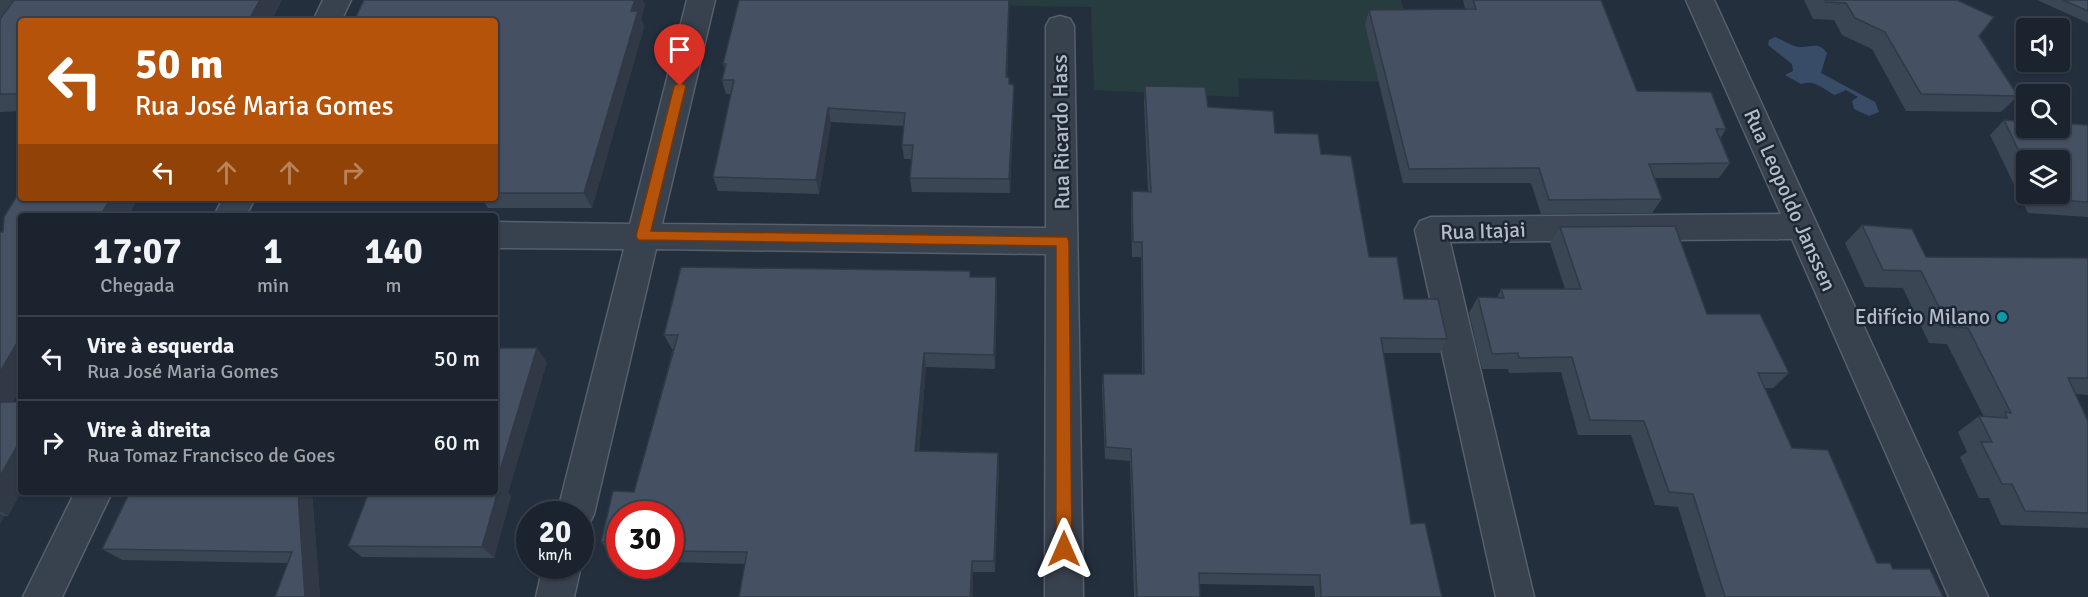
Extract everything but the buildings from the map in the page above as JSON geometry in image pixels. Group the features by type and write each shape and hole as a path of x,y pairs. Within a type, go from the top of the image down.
{"street":[{"path":"0,8 6,0"},
{"path":"328,18 337,0"},
{"path":"578,501 701,0"},
{"name":"Rua Leopoldo Janssen","path":"1700,0 1969,597"},
{"name":"Rua Ricardo Hass","path":"1060,26 1064,597"},
{"name":"Rua Itajai","path":"1515,597 1431,230 1801,226"},
{"path":"498,235 1062,241"},
{"path":"42,597 93,495"},
{"path":"555,597 559,579"}],"green space":[{"path":"907,0 1401,0 1423,83 1238,78 1239,97 1094,90 1091,7 906,4"}],"water":[{"path":"1775,37 1796,46 1817,46 1824,49 1827,53 1821,73 1875,102 1879,112 1869,116 1854,109 1852,101 1858,97 1846,90 1835,95 1815,84 1801,84 1785,75 1793,71 1792,64 1768,45 1769,40"}],"place":[{"name":"Edifício Milano","path":"2002,317"}],"route":[{"path":"680,86 643,236 1062,241 1064,549"}]}
